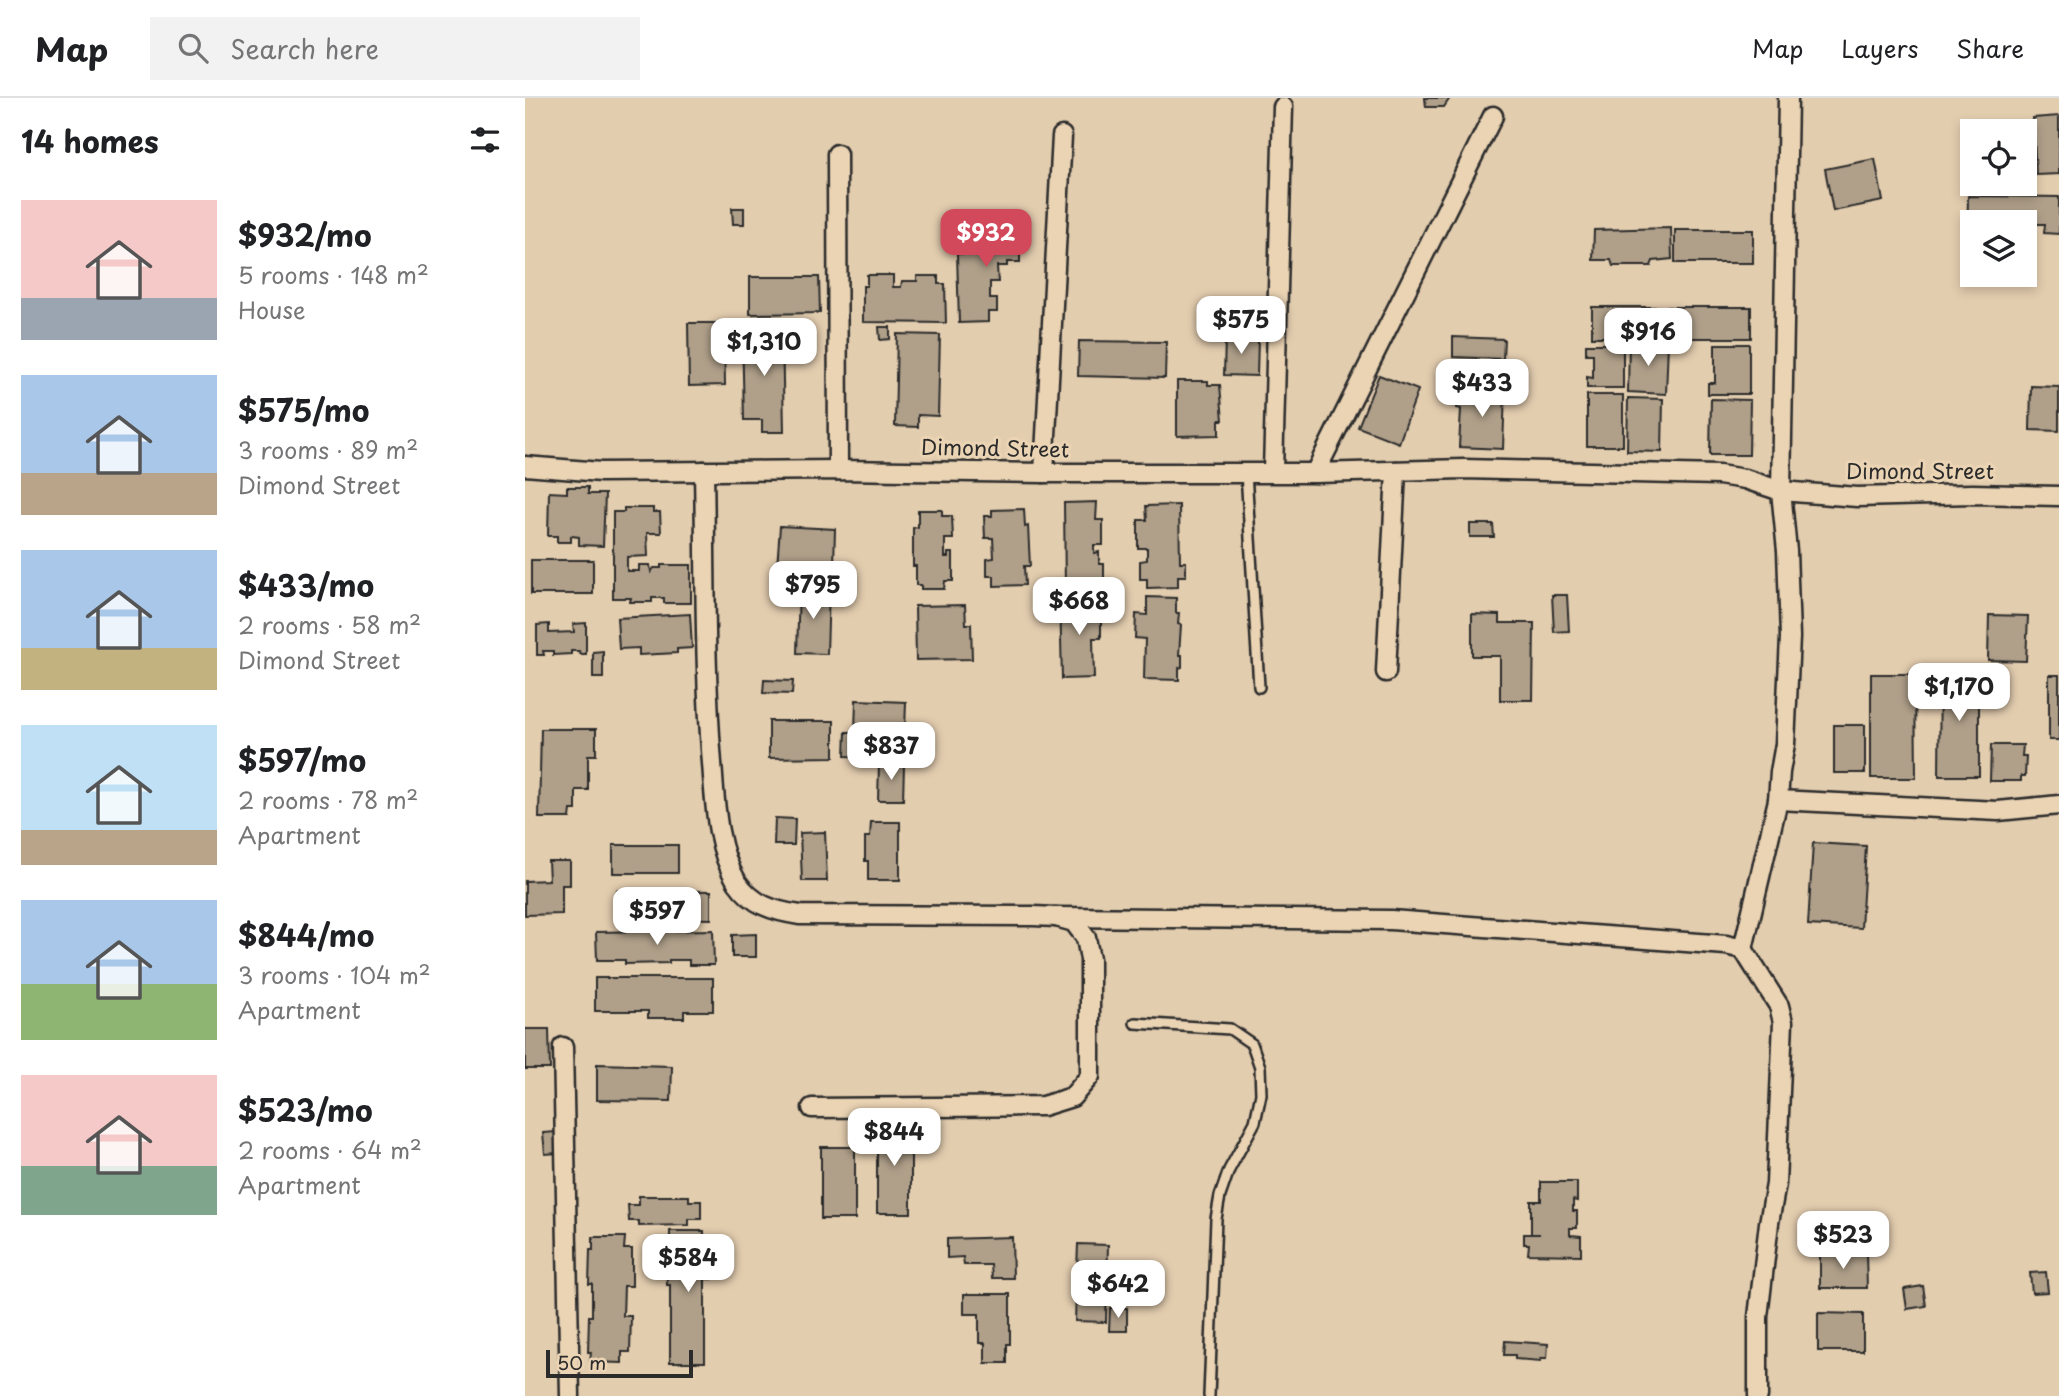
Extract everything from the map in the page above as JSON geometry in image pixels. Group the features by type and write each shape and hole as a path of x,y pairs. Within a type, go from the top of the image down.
{"street":[{"path":"1743,949 1778,800 1785,744 1790,637 1787,551 1781,491 1789,98"},
{"path":"1273,471 1283,107"},
{"path":"1315,473 1493,116"},
{"path":"1044,473 1062,136"},
{"path":"837,155 838,470"},
{"name":"Dimond Street","path":"525,466 601,472 838,470 1315,473 1464,469 1719,475 1745,479 1781,491 1857,497 1972,494 2059,496"},
{"path":"704,471 709,727 716,810 724,852 736,880 753,901 775,911 800,915 971,914 1391,920 1726,945 1743,949 1779,1006 1783,1022 1776,1184 1758,1317 1758,1396"},
{"path":"1386,672 1396,471"},
{"path":"1778,800 1998,811 2059,806"},
{"path":"812,1108 1043,1106 1072,1097 1090,1076 1090,959 1086,938 1074,922 1056,917"},
{"path":"563,1046 570,1396"}],"lane":[{"path":"1246,471 1259,687"},
{"path":"1135,1023 1230,1029 1252,1044 1260,1067 1261,1094 1255,1122 1229,1170 1216,1219 1209,1396"}],"building":[{"path":"1425,98 1450,98 1444,107 1426,107"},
{"path":"2059,116 2059,174 2037,175 2037,119 2033,118"},
{"path":"1875,159 1883,201 1833,211 1825,169"},
{"path":"1968,196 2059,197 2059,234 2044,233 2045,224 2037,224 2037,210 1968,210"},
{"path":"732,208 744,208 744,224 733,224"},
{"path":"1026,226 1026,250 1020,250 1020,262 1007,262 1007,266 997,266 998,282 990,282 990,299 997,299 997,312 988,312 988,322 959,323 957,254 974,253 973,227 1006,227 1006,230 1007,227"},
{"path":"1671,228 1672,259 1653,261 1651,266 1613,266 1611,260 1593,260 1594,230"},
{"path":"1675,230 1753,230 1753,263 1675,263"},
{"path":"867,275 893,275 893,287 901,287 902,281 917,281 917,276 938,276 938,284 945,284 946,323 863,322 863,286 867,286"},
{"path":"750,277 819,277 820,313 750,314"},
{"path":"1592,307 1670,307 1670,337 1592,337"},
{"path":"1673,307 1751,307 1751,338 1673,338"},
{"path":"688,323 724,323 725,385 689,386"},
{"path":"879,327 890,327 890,339 880,340"},
{"path":"742,329 782,329 784,432 762,432 762,420 744,420"},
{"path":"897,334 940,335 938,416 918,415 918,427 895,426"},
{"path":"1225,337 1258,338 1257,376 1224,375"},
{"path":"1453,337 1504,339 1503,359 1453,357"},
{"path":"1079,341 1166,342 1165,378 1078,376"},
{"path":"1629,342 1668,343 1666,394 1628,392"},
{"path":"1586,344 1623,344 1623,388 1587,388 1587,377 1593,378 1593,354 1586,354"},
{"path":"1715,344 1749,344 1749,394 1708,394 1708,383 1715,383"},
{"path":"1466,364 1503,366 1502,389 1466,387"},
{"path":"1379,375 1418,390 1399,443 1358,427"},
{"path":"1177,381 1208,381 1208,385 1220,385 1223,420 1219,420 1219,435 1177,436"},
{"path":"2031,386 2059,387 2059,431 2030,430"},
{"path":"1458,389 1505,391 1503,449 1459,447 1461,409 1457,408"},
{"path":"1587,395 1623,395 1623,446 1587,446"},
{"path":"1628,398 1663,399 1662,452 1627,451"},
{"path":"1711,399 1750,400 1749,455 1710,455"},
{"path":"567,487 588,487 588,494 605,494 603,546 579,545 579,537 571,536 571,542 557,542 557,536 548,536 549,492 567,493"},
{"path":"1097,502 1096,520 1103,520 1103,545 1094,545 1094,553 1099,552 1099,564 1104,564 1104,583 1093,583 1093,588 1065,588 1064,503"},
{"path":"1179,505 1180,562 1186,562 1186,576 1178,576 1178,587 1147,588 1147,579 1140,579 1140,561 1147,560 1147,548 1138,548 1138,520 1147,520 1146,506"},
{"path":"624,508 653,508 653,512 660,512 661,533 647,533 648,556 627,557 627,571 639,571 639,565 650,565 651,572 654,568 661,568 661,565 691,565 691,603 664,603 664,598 652,598 652,602 630,602 631,598 613,598 613,512 624,512"},
{"path":"1024,509 1025,527 1028,526 1030,566 1024,566 1025,585 994,586 994,576 987,576 987,559 994,558 993,538 985,538 984,516 992,516 992,510"},
{"path":"918,510 942,510 942,516 952,516 953,539 945,539 945,557 948,557 948,553 953,553 953,581 945,581 944,589 921,589 921,585 916,585 913,528 918,527"},
{"path":"1470,524 1493,524 1494,537 1470,537"},
{"path":"780,526 835,529 834,565 823,565 823,570 777,567"},
{"path":"531,560 593,560 593,594 531,594"},
{"path":"799,589 829,589 827,654 797,653"},
{"path":"1552,595 1567,595 1569,631 1554,632"},
{"path":"1092,597 1092,612 1101,611 1101,638 1093,638 1094,678 1062,679 1060,598"},
{"path":"1147,597 1176,598 1178,624 1181,625 1179,655 1182,655 1182,667 1179,668 1179,680 1144,679 1145,639 1135,638 1136,614 1147,615"},
{"path":"965,605 966,624 971,624 972,659 916,660 915,606"},
{"path":"690,614 692,648 677,649 677,653 639,655 639,648 619,649 617,618"},
{"path":"1472,614 1500,615 1500,623 1534,623 1533,700 1500,700 1500,656 1472,656"},
{"path":"1989,615 2028,616 2026,661 1988,660"},
{"path":"586,623 586,654 571,651 571,654 553,655 553,651 543,651 544,655 537,655 537,625 549,624 549,633 574,632 573,624"},
{"path":"603,651 603,678 593,678 593,652"},
{"path":"1940,670 1979,670 1979,776 1939,776"},
{"path":"1871,674 1915,674 1916,778 1871,778"},
{"path":"2049,675 2059,675 2059,740 2049,740"},
{"path":"764,680 793,681 792,694 763,693"},
{"path":"856,700 906,702 904,758 845,756 846,732 855,732"},
{"path":"769,721 834,721 834,757 769,758"},
{"path":"1834,725 1865,725 1865,773 1834,773"},
{"path":"541,729 596,729 596,755 588,755 588,790 576,790 576,810 571,810 570,818 539,818"},
{"path":"1991,745 2023,745 2022,756 2026,756 2025,776 2021,776 2021,781 1990,781"},
{"path":"879,764 904,765 903,800 878,800"},
{"path":"775,818 795,819 794,845 774,845"},
{"path":"871,822 900,822 900,880 868,880 865,837 870,837"},
{"path":"825,832 827,881 802,881 800,833"},
{"path":"1813,843 1866,846 1861,928 1808,925"},
{"path":"613,845 678,845 678,873 613,873"},
{"path":"548,861 570,861 570,885 562,885 562,914 525,915 525,881 549,880"},
{"path":"617,890 711,891 711,919 616,917"},
{"path":"713,930 714,965 689,965 689,960 625,964 625,960 597,960 596,932"},
{"path":"756,934 756,957 732,957 732,935"},
{"path":"595,978 713,978 713,1011 684,1011 684,1018 648,1018 648,1011 595,1011"},
{"path":"525,1029 549,1029 550,1069 525,1069"},
{"path":"597,1064 672,1066 671,1101 597,1100"},
{"path":"877,1123 911,1123 911,1213 877,1213"},
{"path":"556,1132 558,1153 545,1154 543,1133"},
{"path":"821,1147 855,1147 855,1219 821,1219"},
{"path":"1541,1182 1577,1182 1577,1201 1573,1200 1573,1211 1577,1211 1577,1228 1570,1228 1570,1235 1581,1236 1581,1255 1528,1254 1529,1244 1524,1244 1524,1234 1531,1234 1531,1201 1541,1201"},
{"path":"639,1196 689,1196 689,1201 701,1201 701,1219 689,1219 689,1225 639,1226 639,1221 629,1221 628,1205 639,1205"},
{"path":"670,1231 704,1231 704,1250 712,1250 712,1279 705,1279 705,1362 670,1362 670,1285 667,1285 666,1244 670,1245"},
{"path":"593,1237 625,1237 624,1249 632,1249 632,1286 624,1286 623,1316 631,1316 630,1352 622,1352 622,1363 590,1362 591,1352 588,1352 592,1284 589,1284"},
{"path":"1012,1237 1013,1278 992,1278 991,1265 964,1265 963,1257 947,1258 947,1239"},
{"path":"1078,1244 1108,1245 1106,1322 1075,1321"},
{"path":"1820,1253 1866,1254 1867,1288 1820,1288"},
{"path":"2046,1272 2048,1292 2032,1293 2030,1273"},
{"path":"1923,1286 1926,1306 1907,1309 1904,1289"},
{"path":"964,1294 1010,1294 1010,1344 1007,1344 1007,1363 985,1363 985,1343 979,1343 979,1314 964,1314"},
{"path":"1110,1308 1127,1308 1127,1331 1109,1331"},
{"path":"1818,1313 1863,1314 1863,1351 1818,1351"},
{"path":"1505,1341 1548,1344 1547,1358 1541,1358 1541,1361 1515,1359 1515,1355 1504,1355"}]}
